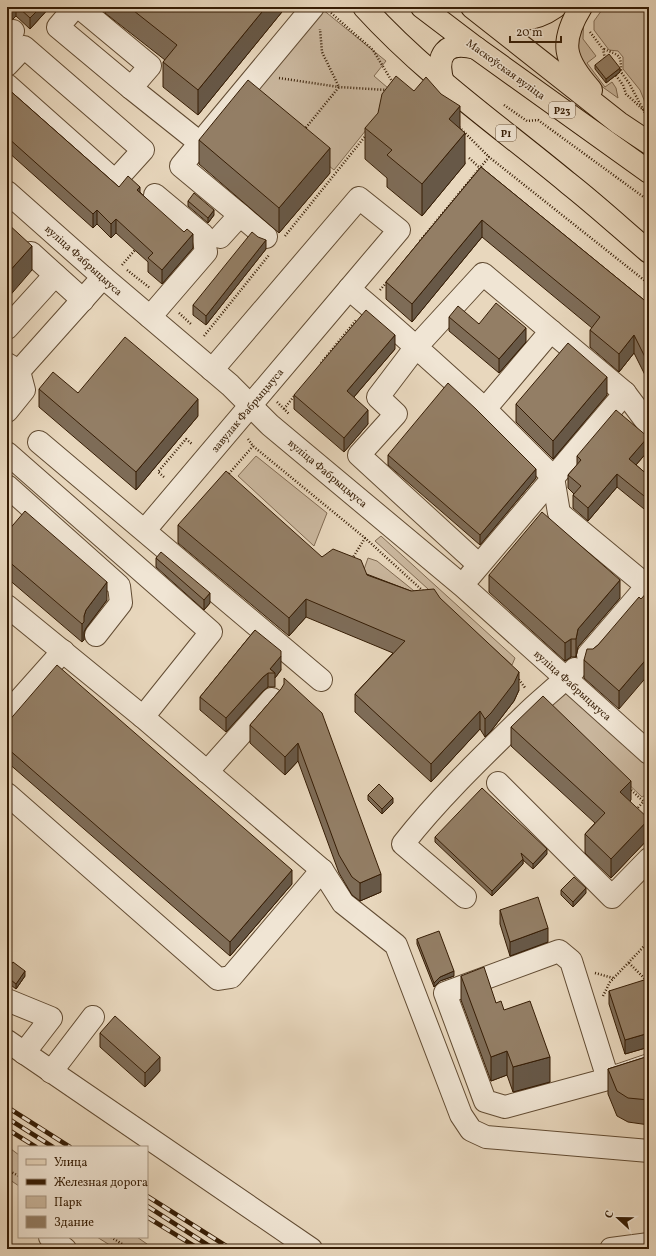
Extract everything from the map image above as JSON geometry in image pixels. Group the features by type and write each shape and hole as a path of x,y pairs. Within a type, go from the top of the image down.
{"main road":[{"name":"Р1","path":"364,7 392,38 443,83 569,183 649,252"},
{"name":"Маскоўская вуліца","path":"422,7 476,48 649,172"},
{"path":"472,7 506,19 522,20 547,13 556,7"},
{"name":"Р23","path":"472,7 619,123 649,143"},
{"path":"581,7 573,20 566,40 569,56 574,70 619,123"},
{"path":"443,83 440,63 443,55 448,49 465,45 476,48"}],"street":[{"path":"75,7 58,27 200,143"},
{"path":"79,7 150,66 131,88"},
{"path":"273,243 181,166 256,75 321,14"},
{"path":"7,65 24,47 143,150 115,181 7,85"},
{"path":"150,317 206,252 204,235 155,195"},
{"name":"вуліца Фабрыцыуса","path":"9,198 212,370 251,405 270,425 464,587 576,668 649,753"},
{"name":"завулак Фабрыцыуса","path":"146,530 399,230 359,198 212,370"},
{"path":"220,237 240,215"},
{"path":"31,253 83,300"},
{"path":"479,564 359,456 396,414 378,397 416,347 483,274 625,393 649,425"},
{"path":"7,328 55,275"},
{"path":"7,411 24,390 13,368 83,300 103,277"},
{"path":"349,289 484,409 553,477 559,513 648,585 576,668 538,703 423,818 403,844 465,897"},
{"path":"484,409 551,331"},
{"path":"464,587 479,564 625,393"},
{"path":"39,442 146,530 321,680"},
{"path":"7,454 211,632 143,717"},
{"path":"7,486 119,586 120,603 96,636"},
{"path":"7,606 143,717 322,870 343,903 396,945 461,1115 471,1130 486,1137 649,1151"},
{"path":"7,714 64,651"},
{"path":"207,772 272,698"},
{"path":"498,783 612,896 649,859"},
{"path":"7,794 218,979 231,977 322,870"},
{"path":"608,1079 571,961 559,951 445,993 485,1101 505,1107 608,1079 649,1065"},
{"path":"7,1000 52,1018 16,1047 311,1249"},
{"path":"51,1072 93,1017"},
{"path":"51,1238 65,1249"},
{"path":"613,1249 649,1244"}],"path":[{"path":"321,14 322,52 339,87"},
{"path":"321,14 373,50 393,84"},
{"path":"591,26 590,32 608,55"},
{"path":"603,49 605,62"},
{"path":"603,49 616,53 621,58 621,72"},
{"path":"617,66 629,83 645,113"},
{"path":"607,77 612,71 623,85 626,94 645,113 649,115"},
{"path":"256,75 339,87 390,90"},
{"path":"298,136 339,87"},
{"path":"501,102 527,121 538,120 649,201"},
{"path":"452,120 489,157 649,284"},
{"path":"204,336 273,243 369,132"},
{"path":"418,244 489,157"},
{"path":"469,158 480,168"},
{"path":"122,265 135,250"},
{"path":"319,366 388,280"},
{"path":"284,409 299,391"},
{"path":"164,477 158,472 186,439 192,444"},
{"path":"232,483 226,477 253,446 365,538 423,591"},
{"path":"167,453 171,457"},
{"path":"350,566 354,553 365,538"},
{"path":"511,672 538,703"},
{"path":"626,786 643,802 649,803"},
{"path":"633,813 643,802"},
{"path":"610,998 602,999 610,982 649,941"},
{"path":"629,963 644,978 649,994"},
{"path":"640,990 647,988"},
{"path":"7,1170 18,1176"},
{"path":"113,1238 130,1249"}],"green space":[{"path":"604,7 644,7 649,31 649,112 640,90 623,69 623,57 618,51 609,50 594,30 594,21"},
{"path":"322,9 386,61 374,76 395,94 334,170 245,99"},
{"path":"584,9 583,39 596,56 587,63 605,87 612,82 616,88 618,98 590,78 576,50"},
{"path":"256,456 327,513 314,546 238,476"},
{"path":"381,536 515,658 512,665 375,541"},
{"path":"368,558 377,561 434,607 361,578"},
{"path":"570,693 649,761 649,793 642,797 545,705 555,694"},
{"path":"7,1146 18,1154 18,1185 7,1178"},
{"path":"99,1238 138,1238 154,1249 116,1249"}],"building":[{"path":"7,7 14,7 7,10"},
{"path":"18,7 41,7 30,18"},
{"path":"129,7 205,7 207,9 209,7 266,7 198,90 163,62 177,45"},
{"path":"609,54 620,68 606,79 595,65"},
{"path":"396,76 414,91 426,77 441,94 460,106 449,119 465,133 422,184 387,155 392,150 365,128 378,113 382,94"},
{"path":"248,80 330,148 279,208 199,140"},
{"path":"7,88 119,187 128,176 140,187 137,190 184,232 187,229 193,234 162,270 148,258 153,253 116,219 111,224 97,210 93,214 7,137"},
{"path":"481,167 649,304 649,365 634,335 619,354 590,330 600,317 482,220 412,304 386,282"},
{"path":"194,193 214,210 208,218 188,201"},
{"path":"7,223 32,246 7,274"},
{"path":"252,232 258,237 266,240 206,316 193,305"},
{"path":"496,303 526,328 499,359 449,317 458,306 479,324"},
{"path":"366,310 395,335 347,391 368,410 344,438 294,395"},
{"path":"125,337 198,399 136,472 39,389 53,372 78,393"},
{"path":"568,343 607,377 553,441 516,404"},
{"path":"448,383 536,469 480,535 388,455"},
{"path":"616,410 648,437 629,459 649,476 649,500 617,474 588,508 573,495 581,486 568,475 581,460 577,456"},
{"path":"226,471 322,557 333,549 361,560 367,575 411,591 434,589 440,598 519,672 514,683 491,713 485,719 480,711 431,764 355,694 405,641 306,599 289,618 178,525"},
{"path":"25,511 107,582 86,610 84,622 82,624 7,560 7,532"},
{"path":"542,512 620,580 578,629 576,639 571,639 565,643 489,575"},
{"path":"161,552 210,593 204,600 156,558"},
{"path":"649,590 649,656 619,691 584,660 587,649 593,649 598,645 639,597 641,599"},
{"path":"255,630 281,651 281,656 270,669 275,673 268,673 263,677 226,718 200,697"},
{"path":"57,665 292,870 230,942 7,748 7,723"},
{"path":"284,678 322,713 381,874 360,883 352,877 339,855 298,743 285,757 250,725 281,689 284,684"},
{"path":"543,696 631,781 620,792 649,819 611,859 585,834 605,813 511,727"},
{"path":"379,784 393,798 382,809 368,795"},
{"path":"482,788 547,849 533,864 521,853 523,859 492,891 435,837"},
{"path":"574,877 586,888 573,902 561,890"},
{"path":"538,897 548,928 510,942 500,910"},
{"path":"439,931 454,971 440,977 434,983 417,939"},
{"path":"13,962 25,971 16,984 7,977 7,970"},
{"path":"484,967 496,1003 501,1001 504,1010 530,1001 550,1057 513,1067 507,1051 491,1057 461,976"},
{"path":"644,980 649,994 649,1033 625,1040 609,991"},
{"path":"115,1016 160,1057 145,1073 100,1033"},
{"path":"649,1056 649,1100 628,1098 617,1091 608,1069"}],"railway":[{"path":"7,1107 68,1146"},
{"path":"7,1118 51,1146"},
{"path":"7,1129 34,1146"},
{"path":"148,1197 231,1249"},
{"path":"148,1207 214,1249"},
{"path":"148,1218 199,1249"}]}
